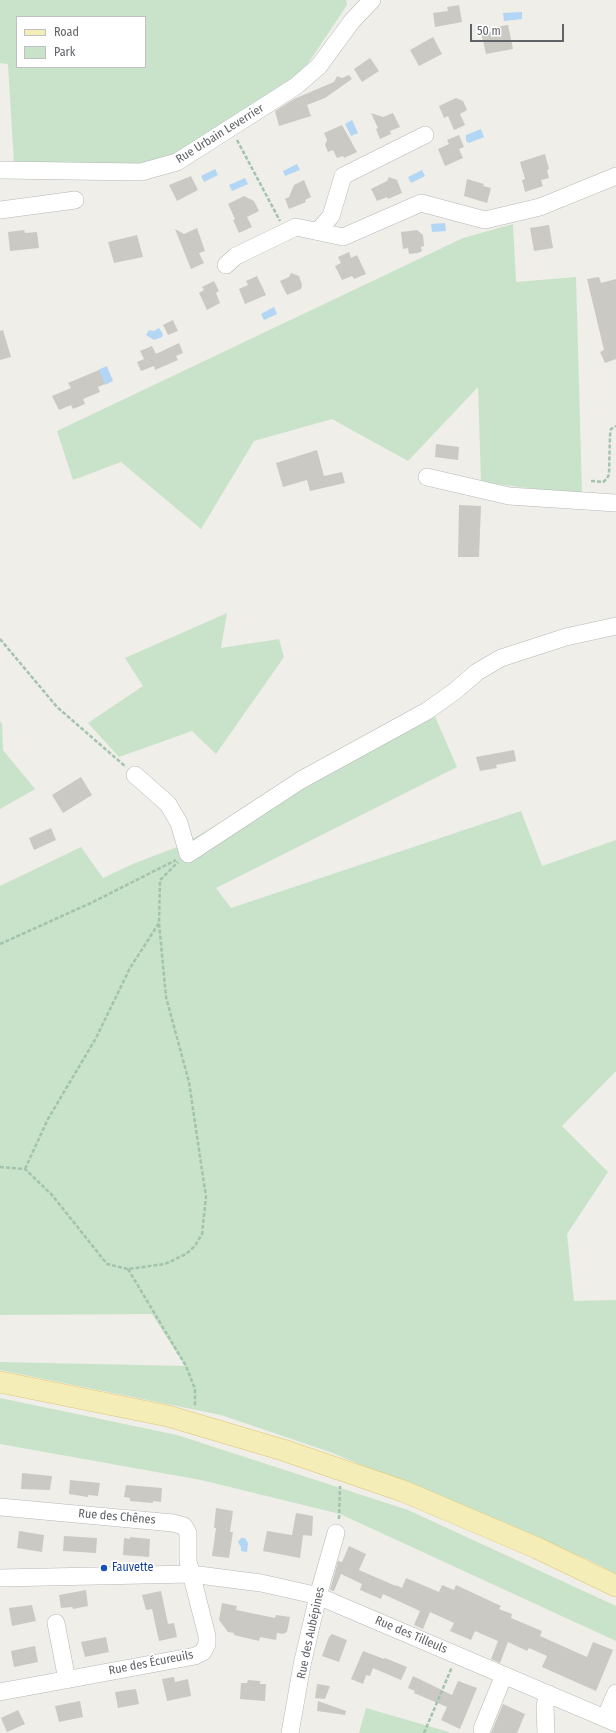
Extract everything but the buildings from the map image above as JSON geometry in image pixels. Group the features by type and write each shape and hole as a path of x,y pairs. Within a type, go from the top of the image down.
{"main road":[{"path":"0,1382 168,1416 283,1450 403,1491 537,1548 616,1586"}],"street":[{"name":"Rue Urbain Leverrier","path":"0,170 141,172 177,162 296,86 319,66 352,21 372,0"},
{"path":"318,231 331,216 343,176 425,135"},
{"path":"226,265 236,256 296,227 343,237 421,203 485,220 540,207 616,176"},
{"path":"0,210 75,200"},
{"path":"427,477 508,496 616,503"},
{"path":"135,775 168,804 179,823 188,854 301,780 427,711 455,691 477,672 501,658 566,637 616,626"},
{"name":"Rue des Chênes","path":"0,1507 174,1523 184,1526 188,1534 188,1561 191,1574"},
{"name":"Rue des Aubépines","path":"290,1733 296,1708 302,1665 318,1596 336,1533"},
{"name":"Rue des Tilleuls","path":"0,1578 191,1574 261,1583 318,1596 611,1721 616,1693"},
{"name":"Rue des Écureuils","path":"0,1692 195,1656 203,1652 207,1644 207,1636 191,1574"},
{"path":"56,1623 67,1680"},
{"path":"482,1729 504,1675"},
{"path":"546,1733 545,1705 549,1694"}],"path":[{"path":"231,128 286,232"},
{"path":"591,481 602,482 608,479 610,435 611,429 616,426"},
{"path":"0,639 57,707 135,775"},
{"path":"0,1167 26,1169 52,1195 107,1264 128,1269 165,1264 186,1254 195,1246 202,1234 206,1197 190,1082 166,997 159,923 160,880 167,871 188,854"},
{"path":"0,944 93,902 188,854"},
{"path":"26,1169 48,1119 96,1038 130,968 159,923"},
{"path":"128,1269 186,1366 195,1389 195,1424"},
{"path":"336,1533 340,1514 340,1470"},
{"path":"424,1733 454,1665"}],"green space":[{"path":"0,0 346,0 347,5 303,71 176,155 137,165 14,163 8,64 0,63"},
{"path":"513,224 516,282 576,277 582,495 481,482 478,387 408,461 332,419 254,441 201,529 121,462 73,480 57,431 463,238"},
{"path":"227,613 221,648 279,639 284,657 216,754 192,731 119,757 88,723 143,686 125,658"},
{"path":"429,703 457,767 216,888 231,908 521,811 542,866 616,840 616,1071 562,1126 608,1172 567,1234 574,1301 616,1300 616,1574 587,1559 330,1452 221,1415 0,1370 0,1362 185,1366 152,1314 0,1315 0,886 81,847 103,878 135,863 180,846"},
{"path":"0,721 2,724 3,750 35,789 0,809"},
{"path":"0,1398 177,1435 408,1510 616,1606 616,1641 340,1514 201,1480 0,1444"},
{"path":"366,1708 449,1732 449,1733 359,1733"}],"water":[{"path":"522,12 522,19 504,21 503,13"},
{"path":"352,120 358,133 351,136 345,124"},
{"path":"481,129 484,137 469,143 466,141 466,135"},
{"path":"297,164 300,170 285,176 283,171"},
{"path":"215,169 218,175 204,182 201,176"},
{"path":"422,170 425,176 411,183 408,177"},
{"path":"245,178 248,184 232,191 229,185"},
{"path":"445,223 446,231 432,232 431,224"},
{"path":"274,307 277,314 264,320 261,314"},
{"path":"159,328 163,334 162,337 154,340 146,335 149,330 154,331"},
{"path":"107,366 113,381 105,385 98,370"},
{"path":"241,1538 245,1538 248,1543 247,1552 241,1551 241,1547 238,1542"}],"place":[{"name":"Fauvette","path":"104,1568"}]}
